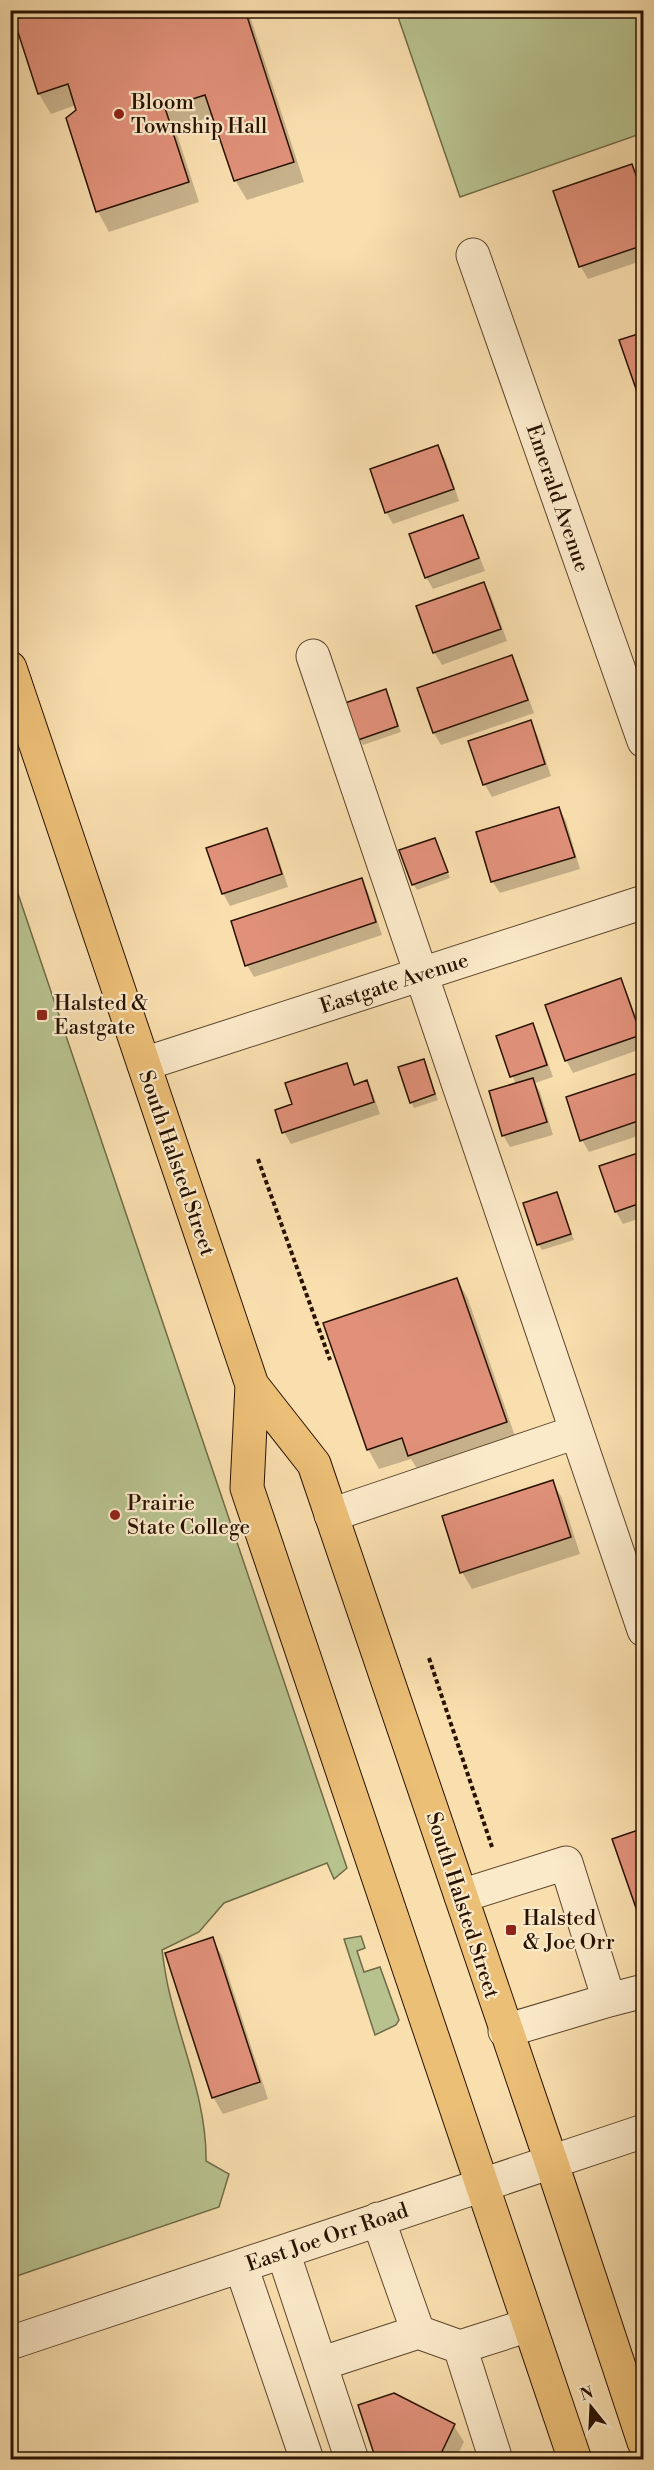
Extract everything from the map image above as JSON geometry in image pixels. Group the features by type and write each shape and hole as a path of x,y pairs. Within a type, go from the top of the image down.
{"main road":[{"name":"South Halsted Street","path":"10,668 252,1385 314,1464 644,2442"},
{"name":"South Halsted Street","path":"252,1385 247,1488 575,2460"}],"street":[{"name":"Emerald Avenue","path":"473,255 644,741"},
{"path":"313,656 644,1630"},
{"name":"Eastgate Avenue","path":"144,1064 644,902"},
{"path":"331,1515 576,1432"},
{"path":"460,1896 566,1863 609,2000"},
{"path":"505,2031 644,1991"},
{"name":"East Joe Orr Road","path":"10,2343 644,2131"},
{"path":"378,2219 418,2332"},
{"path":"283,2252 352,2460"},
{"path":"241,2266 307,2460"},
{"path":"320,2364 418,2332 460,2347 528,2325"},
{"path":"460,2347 496,2460"}],"path":[{"path":"258,1159 330,1360"},
{"path":"429,1658 489,1840"}],"green space":[{"path":"396,11 643,11 643,133 460,197"},
{"name":"Prairie State College","path":"11,873 347,1868 334,1879 327,1863 224,1903 199,1932 162,1950 175,2016 203,2119 206,2161 229,2174 219,2207 11,2278"},
{"path":"361,1936 365,1948 357,1951 364,1972 380,1967 399,2020 396,2025 375,2035 344,1939"}],"building":[{"name":"Bloom Township Hall","path":"43,10 245,10 294,162 234,181 205,95 165,108 189,182 96,212 66,118 76,110 68,84 38,94 14,20"},
{"path":"632,164 644,198 644,212 637,214 644,232 644,245 579,267 553,191"},
{"path":"644,332 644,412 619,340"},
{"path":"438,445 454,489 385,513 370,469"},
{"path":"463,515 479,558 425,578 409,534"},
{"path":"484,582 501,629 433,653 416,606"},
{"path":"512,655 528,700 433,733 417,688"},
{"path":"386,689 398,726 358,740 345,703"},
{"path":"531,720 545,764 483,785 468,741"},
{"path":"559,807 575,857 491,882 476,832"},
{"path":"267,828 282,874 222,894 206,848"},
{"path":"435,838 448,872 412,885 399,850"},
{"path":"362,878 376,922 245,966 231,921"},
{"path":"621,978 641,1035 565,1061 545,1005"},
{"path":"533,1023 547,1065 510,1077 496,1036"},
{"path":"424,1059 435,1094 410,1103 398,1067"},
{"path":"347,1063 354,1085 367,1080 374,1102 282,1133 275,1110 292,1104 285,1083"},
{"path":"644,1071 644,1119 580,1141 566,1097"},
{"path":"533,1078 547,1122 502,1136 489,1091"},
{"path":"644,1151 644,1202 615,1212 599,1166"},
{"path":"557,1192 571,1234 537,1245 523,1203"},
{"path":"457,1278 507,1422 408,1456 402,1438 367,1450 323,1323"},
{"path":"553,1480 571,1537 460,1573 442,1516"},
{"path":"644,1828 644,1931 612,1839"},
{"path":"213,1937 260,2082 212,2098 165,1953"},
{"path":"394,2393 455,2424 438,2460 376,2460 358,2405"}],"place":[{"name":"Bloom Township Hall","path":"119,114"},
{"name":"Halsted & Eastgate","path":"42,1015"},
{"name":"Prairie State College","path":"115,1515"},
{"name":"Halsted & Joe Orr","path":"511,1930"}]}
